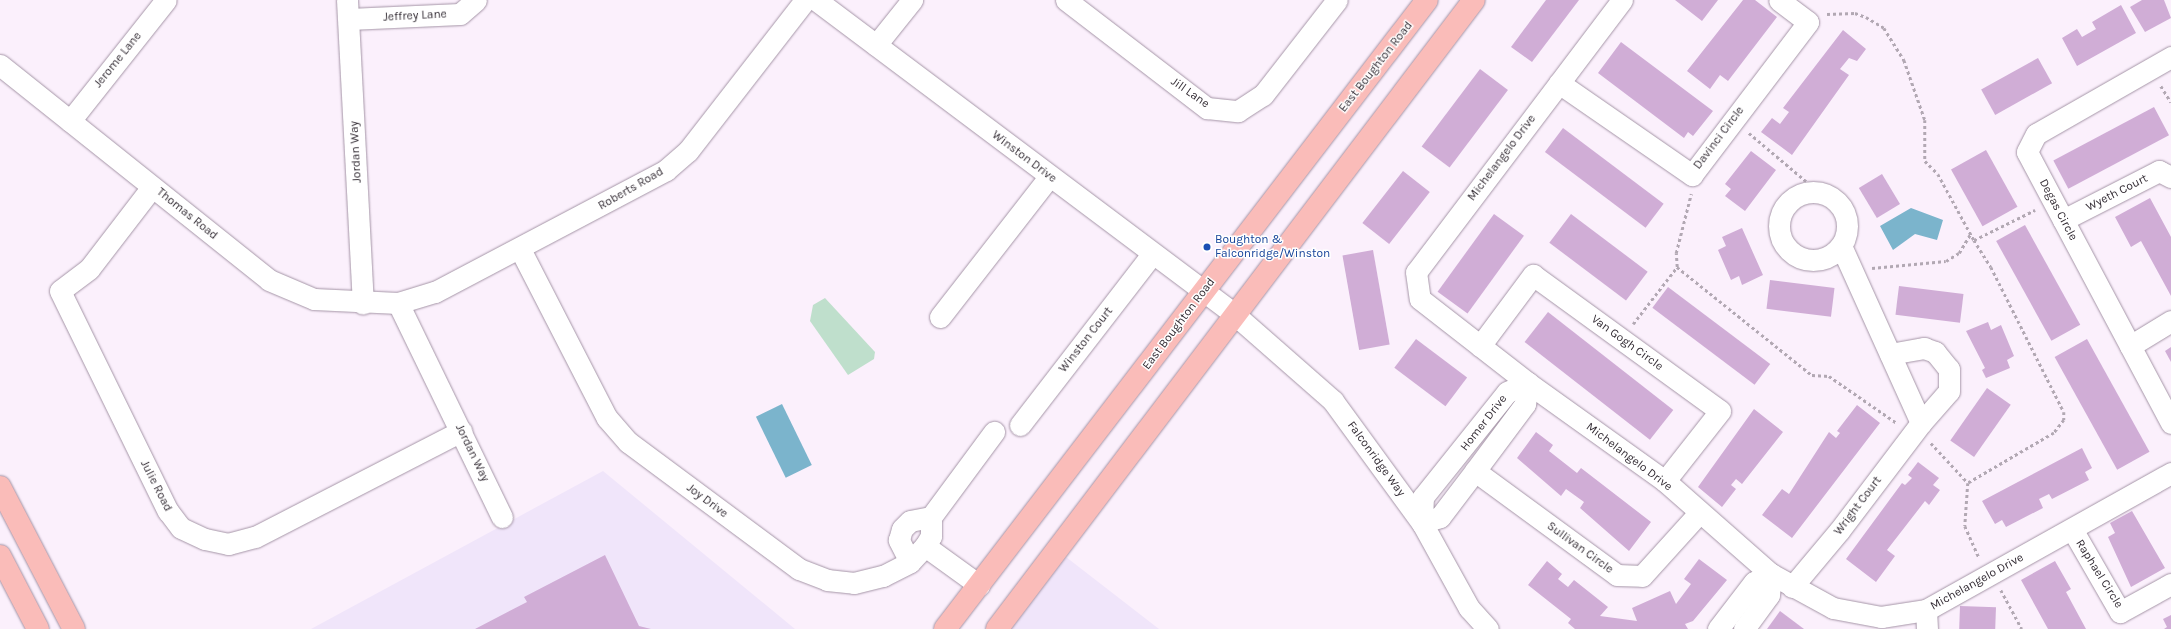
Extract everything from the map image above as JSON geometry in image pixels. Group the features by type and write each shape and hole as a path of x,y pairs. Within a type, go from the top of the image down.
{"main road":[{"name":"East Boughton Road","path":"945,629 1427,0"},
{"path":"997,629 1233,313 1474,0"},
{"path":"0,487 74,629"},
{"path":"0,556 38,629"}],"street":[{"name":"Jerome Lane","path":"70,121 166,0"},
{"name":"Jeffrey Lane","path":"348,10 460,14 476,0"},
{"name":"Roberts Road","path":"398,303 435,292 641,186 688,151 805,0"},
{"name":"Winston Drive","path":"816,0 1049,177 1233,313"},
{"path":"876,45 912,0"},
{"name":"Jill Lane","path":"1066,0 1207,108 1238,111 1263,95 1308,39 1336,0"},
{"name":"Michelangelo Drive","path":"1622,0 1416,272 1420,299 1528,384 1665,481 1698,514 1771,574 1792,587 1833,608 1881,617 1926,620 1990,575 2171,473"},
{"path":"1779,0 1808,22"},
{"name":"Jordan Way","path":"348,10 363,304"},
{"name":"Davinci Circle","path":"1559,83 1692,174 1808,22"},
{"name":"Degas Circle","path":"2171,57 2036,134 2027,152 2171,423"},
{"name":"Thomas Road","path":"0,65 269,280 314,299 363,304 398,303"},
{"name":"Wyeth Court","path":"2064,220 2159,171 2171,177"},
{"path":"940,317 1049,177"},
{"name":"Julie Road","path":"152,187 89,269 60,291 168,511 181,528 205,539 228,544 255,537 461,431"},
{"path":"1820,193 1833,198 1842,208 1847,234 1841,246 1819,260 1806,260 1784,245 1780,219 1785,207 1795,197 1820,193"},
{"path":"1841,246 1890,354 1916,429"},
{"name":"Joy Drive","path":"520,249 608,418 628,442 799,570 827,580 854,583 883,576 910,562 925,546"},
{"name":"Winston Court","path":"1020,425 1152,254"},
{"name":"Van Gogh Circle","path":"1480,346 1533,275 1720,411 1665,481"},
{"name":"Jordan Way","path":"398,303 502,517"},
{"name":"Falconridge Way","path":"1233,313 1333,401 1422,523 1469,608 1488,629"},
{"path":"2130,346 2171,321"},
{"name":"Wright Court","path":"1792,587 1916,429 1949,392 1949,369 1939,356 1924,348 1890,354"},
{"name":"Homer Drive","path":"1528,384 1525,404 1475,471 1440,516 1422,523 1423,497 1507,392 1528,384"},
{"path":"979,585 925,546 931,536 931,517 994,432"},
{"name":"Sullivan Circle","path":"1475,471 1617,575 1642,576 1698,514"},
{"path":"910,562 899,540 902,529 910,521 931,517"},
{"name":"Raphael Circle","path":"2072,529 2120,612 2171,584"},
{"path":"1718,629 1754,582 1771,574"},
{"path":"1744,629 1769,595 1771,574"}],"path":[{"path":"1808,22 1821,15 1855,13 1884,28 1904,60 1925,120 1925,161 1938,174 1970,235 1994,273 2064,412 2064,420 2054,433 1968,483"},
{"path":"1735,118 1820,193"},
{"path":"1622,340 1652,296 1677,267 1692,174"},
{"path":"1974,240 2053,201"},
{"path":"1854,274 1879,266 1946,261 1959,253 1970,235"},
{"path":"1677,267 1812,375 1829,376 1916,429 1968,483 1965,526 1990,575 2022,629"}],"shaded area":[{"path":"603,471 795,629 311,629"},
{"path":"1066,557 1159,629 1011,629"}],"green space":[{"path":"825,298 875,352 874,359 848,375 810,321 813,305"}],"water":[{"path":"1911,208 1943,220 1937,240 1915,234 1893,250 1880,226"},
{"path":"782,404 812,465 786,478 756,417"}],"building":[{"path":"1546,0 1579,0 1532,62 1511,47"},
{"path":"1675,0 1718,0 1702,21"},
{"path":"1743,0 1755,0 1777,17 1728,81 1720,75 1710,89 1687,71"},
{"path":"2142,0 2164,0 2171,18 2145,32 2130,7"},
{"path":"2121,5 2136,33 2077,66 2062,38 2077,29 2082,37 2096,29 2092,22"},
{"path":"1843,30 1866,49 1857,61 1849,58 1840,69 1849,75 1792,155 1761,132 1772,118 1780,124 1789,112 1783,108"},
{"path":"1621,42 1713,111 1693,136 1688,132 1684,138 1598,73"},
{"path":"2038,58 2052,83 1995,115 1981,90"},
{"path":"1480,69 1508,90 1450,168 1422,146"},
{"path":"2154,107 2169,135 2068,189 2053,161"},
{"path":"1563,128 1664,204 1646,228 1545,152"},
{"path":"1986,150 2018,207 1983,226 1951,169"},
{"path":"1751,151 1776,170 1745,211 1725,196 1731,189 1725,184"},
{"path":"1403,171 1430,192 1389,244 1362,223"},
{"path":"1882,174 1900,204 1877,218 1859,188"},
{"path":"2150,198 2171,237 2171,296 2141,241 2131,247 2115,217"},
{"path":"1494,214 1524,236 1468,313 1438,292"},
{"path":"1571,214 1648,272 1626,301 1549,243"},
{"path":"2025,225 2080,325 2051,341 1996,241"},
{"path":"1742,228 1763,275 1742,285 1739,276 1731,280 1718,250 1726,246 1722,237"},
{"path":"1373,250 1390,345 1359,350 1342,255"},
{"path":"1770,280 1835,288 1831,317 1766,309"},
{"path":"1899,286 1964,294 1960,323 1895,315"},
{"path":"1668,287 1770,364 1755,385 1652,308"},
{"path":"1548,312 1673,410 1650,440 1525,342"},
{"path":"1988,322 1991,330 2001,325 2014,356 2007,360 2010,368 1986,378 1982,370 1985,368 1966,331"},
{"path":"1416,339 1467,378 1445,406 1394,368"},
{"path":"2087,339 2150,452 2117,470 2055,357"},
{"path":"2171,347 2171,362 2165,351"},
{"path":"1987,388 2011,405 1974,457 1950,440"},
{"path":"1857,405 1880,423 1792,538 1762,515 1782,489 1789,494 1829,432 1836,438 1840,433 1837,431"},
{"path":"1754,409 1783,432 1742,484 1736,479 1731,485 1736,489 1722,507 1698,487"},
{"path":"1536,432 1553,445 1549,451 1577,473 1581,468 1651,522 1629,551 1580,508 1584,502 1566,489 1561,496 1517,458"},
{"path":"2082,448 2092,468 2085,472 2089,480 2052,499 2049,494 2039,499 2043,508 2006,527 2002,520 1995,524 1982,501"},
{"path":"1918,462 1939,478 1933,485 1940,490 1929,505 1925,501 1887,550 1895,556 1876,582 1846,559 1902,483 1905,485 1912,478 1908,475"},
{"path":"2132,511 2165,568 2131,587 2108,537 2115,533 2110,523"},
{"path":"605,555 639,626 651,629 475,629 527,602 524,597"},
{"path":"1699,559 1727,580 1693,621 1685,624 1688,629 1575,629 1568,623 1571,619 1528,585 1547,561 1562,574 1558,579 1568,587 1574,580 1608,607 1600,616 1637,621 1632,608 1670,591 1676,604 1691,584 1684,579"},
{"path":"2055,561 2071,589 2066,592 2086,629 2048,629 2021,580"},
{"path":"1960,606 1996,607 1995,629 1959,629"},
{"path":"1780,611 1804,629 1767,629"},
{"path":"2171,615 2171,629 2164,629 2167,627 2163,619"}],"place":[{"name":"Boughton & Falconridge/Winston","path":"1207,247"}]}
